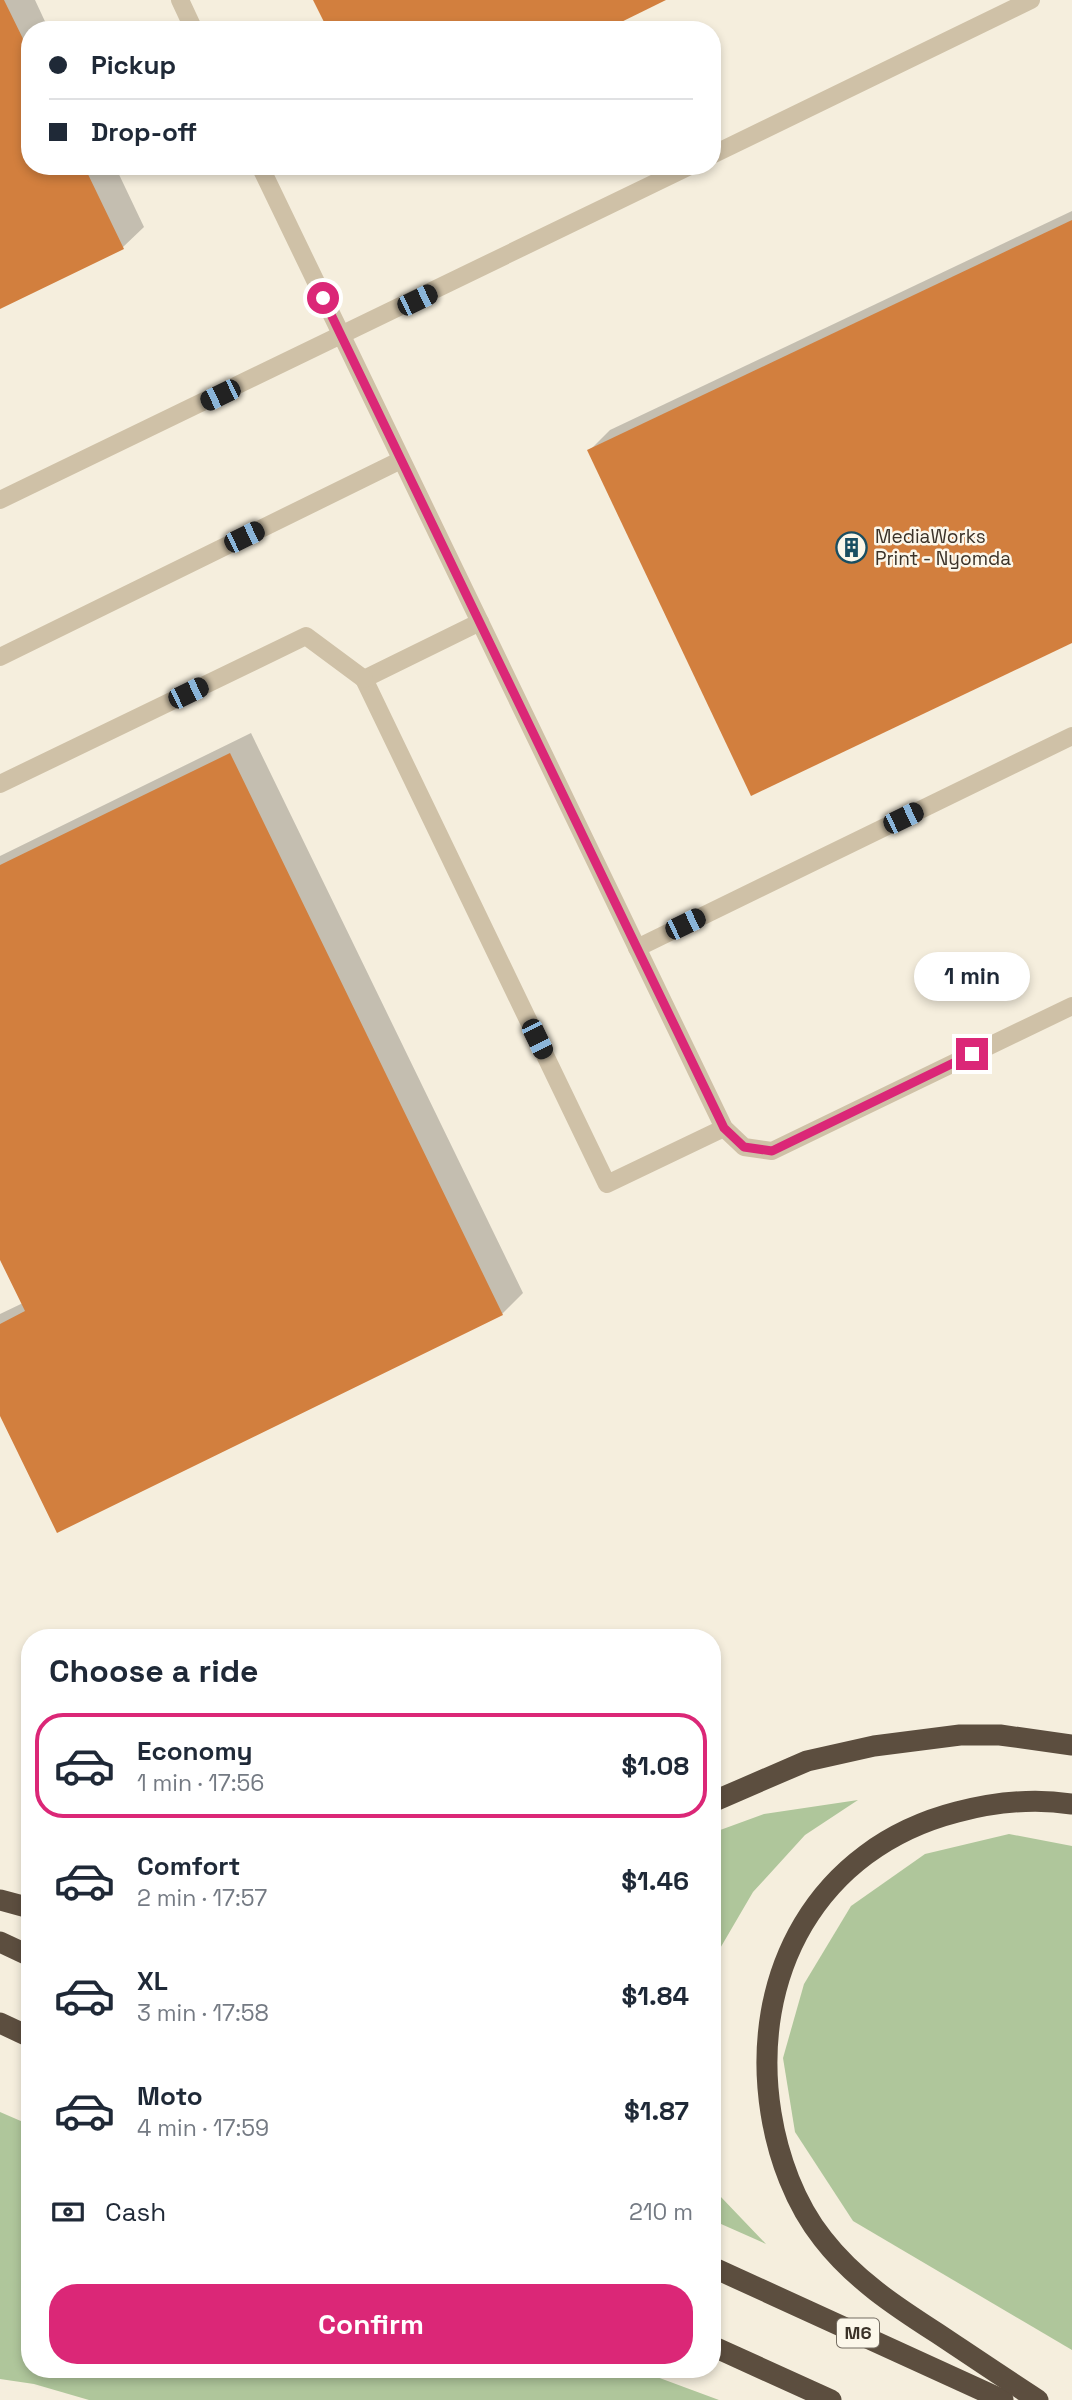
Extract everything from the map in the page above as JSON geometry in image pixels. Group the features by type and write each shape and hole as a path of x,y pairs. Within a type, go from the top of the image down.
{"highway":[{"path":"721,1798 807,1761 888,1743 960,1735 1000,1735 1072,1745"},
{"path":"1038,2400 885,2299 858,2277 822,2238 792,2187 775,2136 766,2085 768,2027 779,1978 793,1944 814,1908 836,1880 859,1858 893,1836 922,1822 986,1804 1020,1801 1072,1804"},
{"path":"0,1900 21,1906"},
{"path":"0,1942 21,1952"},
{"path":"0,2022 21,2032"},
{"name":"M6","path":"721,2271 1003,2400"},
{"path":"721,2350 831,2400"}],"lane":[{"path":"180,0 190,21"},
{"path":"721,151 1031,0"},
{"path":"264,175 724,1128 744,1147 772,1151 1072,1006"},
{"path":"0,500 672,175"},
{"path":"0,657 401,460"},
{"path":"364,679 480,622"},
{"path":"0,784 306,636 364,679 607,1184 724,1128"},
{"path":"637,947 1072,736"}],"green space":[{"path":"858,1800 805,1835 753,1892 721,1947 721,1830 764,1814"},
{"path":"1009,1834 1072,1846 1072,2350 853,2221 795,2132 783,2058 804,1984 851,1906 925,1854"},
{"path":"0,2112 21,2121 21,2378 660,2378 719,2400 89,2400 34,2384 0,2379"},
{"path":"721,2197 766,2244 721,2224"}],"building":[{"path":"0,0 4,0 21,35 21,175 88,175 124,249 0,309"},
{"path":"313,0 666,0 623,21 324,21"},
{"name":"MediaWorks Print - Nyomda","path":"1072,220 1072,643 751,796 587,450"},
{"path":"230,753 503,1315 57,1533 0,1416 0,1324 25,1311 0,1260 0,865"}],"place":[{"name":"MediaWorks Print - Nyomda","path":"852,547"}],"route":[{"path":"323,298 724,1128 744,1147 772,1151 972,1054"}]}
